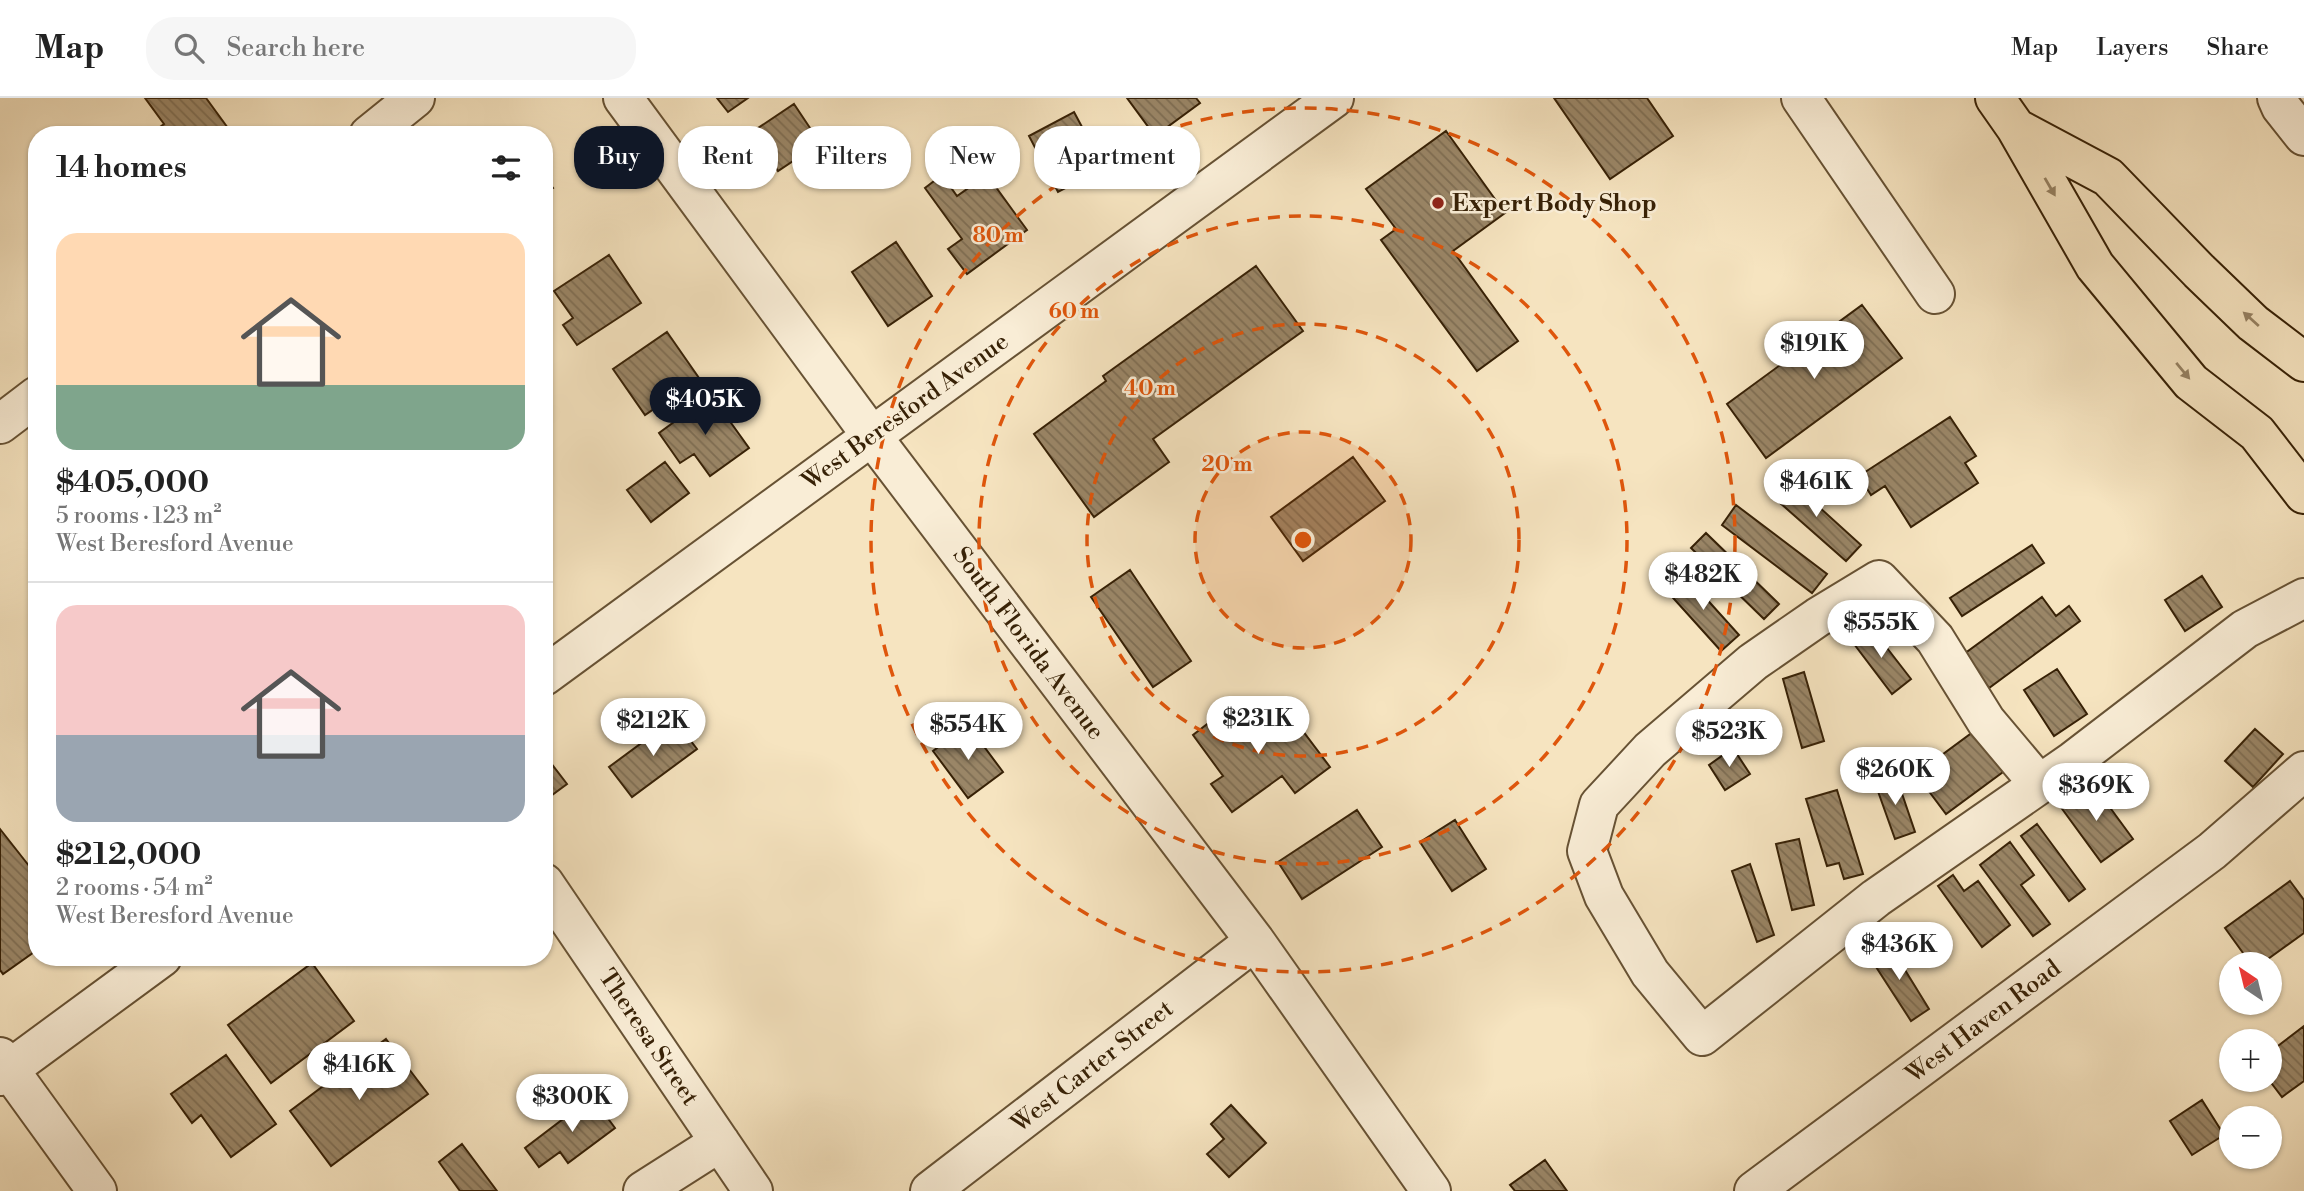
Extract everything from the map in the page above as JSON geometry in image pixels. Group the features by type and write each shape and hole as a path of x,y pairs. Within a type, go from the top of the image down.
{"main road":[{"path":"2006,113 2108,177 2253,323 2304,362"},
{"path":"2006,113 2095,266 2191,382 2257,433 2304,494"}],"street":[{"path":"380,126 415,98"},
{"name":"South Florida Avenue","path":"623,98 872,435 1255,941 1431,1191"},
{"name":"West Beresford Avenue","path":"553,669 1334,98"},
{"path":"1801,98 1935,294"},
{"path":"2277,98 2304,135"},
{"path":"0,425 28,403"},
{"path":"2039,785 1986,721 1935,639 1880,580 1753,662 1650,750 1599,805 1587,851 1604,896 1650,973 1702,1036 1876,898 2039,785 2245,629 2304,598"},
{"name":"West Haven Road","path":"1754,1191 2212,851 2304,771"},
{"name":"West Haven Road","path":"2212,851 2304,796"},
{"name":"Theresa Street","path":"553,896 753,1191"},
{"name":"West Carter Street","path":"930,1191 1255,941"},
{"path":"97,1191 3,1067 149,966"},
{"path":"643,1191 720,1142"}],"building":[{"path":"145,98 206,98 226,126 161,126 164,124"},
{"path":"717,98 748,98 728,112"},
{"path":"1127,98 1196,98 1200,103 1169,126 1148,126"},
{"path":"1554,98 1647,98 1673,136 1610,179"},
{"path":"794,104 809,126 792,126 792,162 778,171 778,126 761,126"},
{"path":"1074,112 1082,126 1048,126"},
{"path":"1446,131 1505,213 1453,251 1518,341 1477,371 1381,240 1396,229 1366,189"},
{"path":"1034,133 1034,146 1029,136"},
{"path":"926,189 952,189 957,196 967,189 997,189 1027,230 967,274 948,249 962,239"},
{"path":"896,242 932,296 888,326 852,272"},
{"path":"609,255 641,303 577,345 563,325 573,318 554,291"},
{"path":"1256,266 1303,331 1153,439 1169,462 1094,517 1034,434 1106,381 1103,376"},
{"path":"1862,305 1902,358 1766,458 1727,404"},
{"path":"667,332 699,378 645,415 613,369"},
{"path":"711,395 749,448 710,476 694,454 680,463 659,433"},
{"path":"1950,417 1976,456 1965,463 1978,483 1911,527 1885,486 1871,495 1859,476"},
{"path":"1353,457 1385,501 1303,561 1271,517"},
{"path":"665,462 689,493 651,522 627,490"},
{"path":"1787,478 1861,545 1846,561 1771,495"},
{"path":"1736,505 1827,574 1812,593 1722,525"},
{"path":"1706,533 1779,604 1764,619 1691,548"},
{"path":"2032,545 2044,563 1962,616 1950,598"},
{"path":"1130,570 1191,661 1153,687 1091,597"},
{"path":"1684,574 1739,635 1721,651 1666,590"},
{"path":"2202,576 2222,607 2185,631 2165,600"},
{"path":"2042,597 2056,616 2069,606 2080,621 1989,688 1964,654"},
{"path":"1870,626 1911,679 1892,694 1851,640"},
{"path":"2057,669 2087,714 2054,736 2024,690"},
{"path":"1804,672 1824,741 1802,748 1783,679"},
{"path":"1232,705 1254,735 1287,710 1330,767 1295,793 1282,776 1232,812 1211,784 1223,776 1193,735"},
{"path":"674,719 697,749 632,797 609,767"},
{"path":"968,725 1003,772 968,798 933,751"},
{"path":"2255,729 2283,754 2253,787 2225,761"},
{"path":"1973,732 2003,772 1946,814 1916,774"},
{"path":"1733,748 1750,774 1725,790 1709,765"},
{"path":"553,766 567,784 553,794"},
{"path":"1896,776 1915,832 1895,839 1875,783"},
{"path":"2092,783 2133,839 2101,862 2060,806"},
{"path":"1837,790 1863,874 1844,879 1839,863 1827,866 1806,799"},
{"path":"1357,810 1382,847 1302,899 1278,862"},
{"path":"1455,820 1486,869 1452,891 1420,842"},
{"path":"2037,824 2085,889 2069,901 2021,836"},
{"path":"0,829 28,865 28,956 3,974 0,970"},
{"path":"1799,839 1814,905 1792,910 1776,844"},
{"path":"2010,842 2034,875 2021,885 2050,924 2033,936 1980,865"},
{"path":"1750,864 1774,935 1757,942 1732,871"},
{"path":"1953,875 1964,891 1978,881 2010,925 1982,947 1938,886"},
{"path":"2290,881 2304,900 2304,933 2278,952 2242,952 2225,928"},
{"path":"1889,944 1929,1009 1911,1021 1869,956"},
{"path":"308,966 314,966 354,1021 271,1083 228,1025"},
{"path":"2304,1026 2304,1081 2282,1097 2278,1092 2282,1092 2282,1043"},
{"path":"386,1039 428,1094 331,1166 290,1111"},
{"path":"226,1055 276,1124 231,1157 201,1115 192,1123 171,1094"},
{"path":"592,1097 615,1128 568,1163 560,1152 539,1167 525,1148"},
{"path":"2202,1100 2219,1127 2219,1138 2192,1155 2170,1121"},
{"path":"1231,1105 1266,1143 1229,1177 1207,1154 1224,1139 1211,1124"},
{"path":"462,1144 497,1191 460,1191 439,1162"},
{"path":"1545,1160 1567,1191 1515,1191 1510,1185"}],"place":[{"name":"Expert Body Shop","path":"1438,203"}]}
